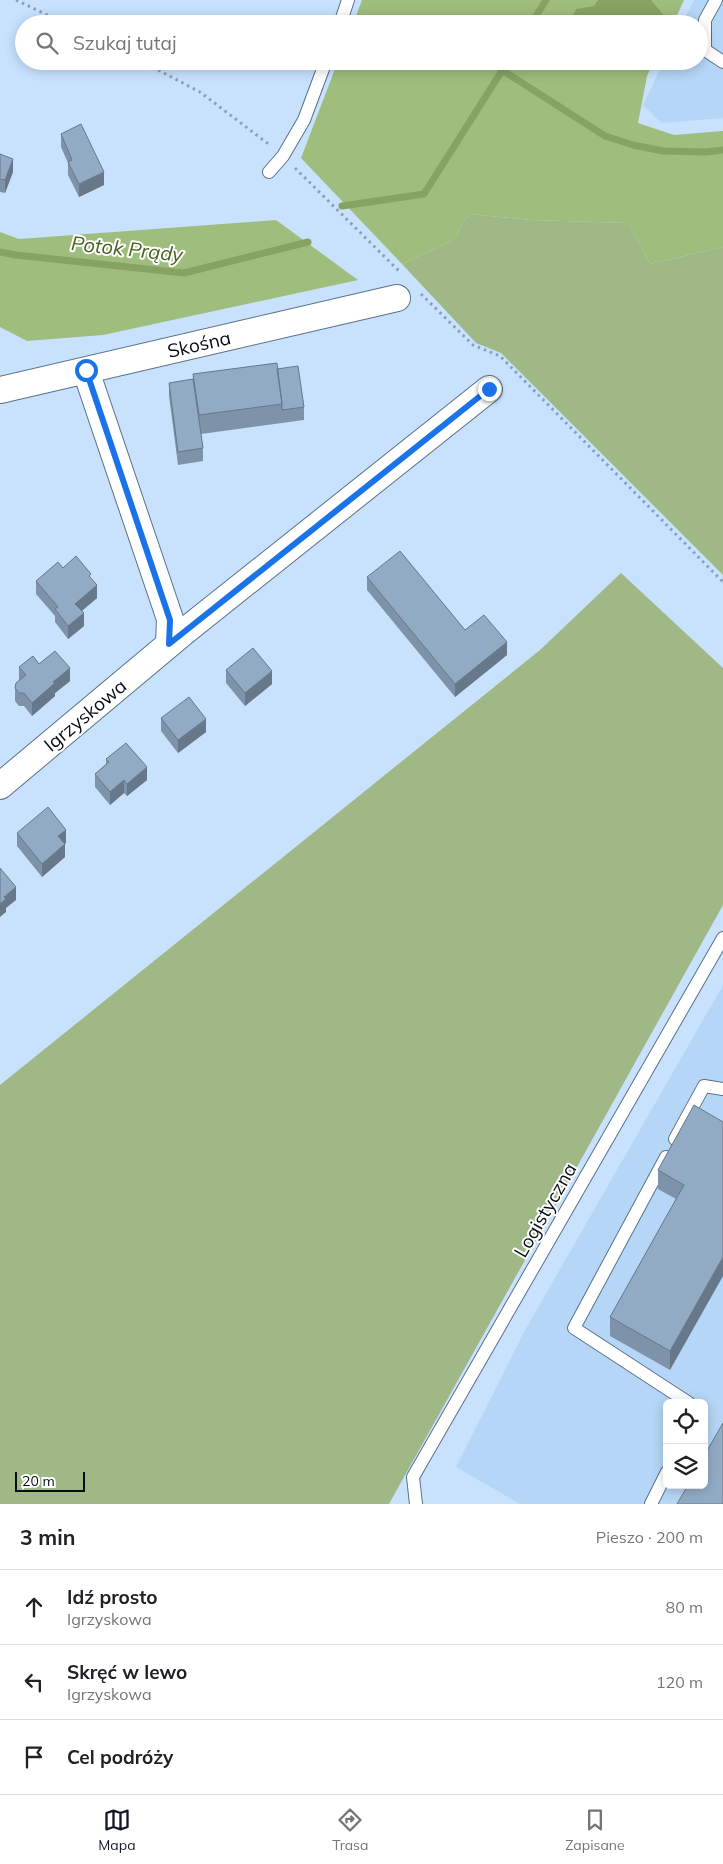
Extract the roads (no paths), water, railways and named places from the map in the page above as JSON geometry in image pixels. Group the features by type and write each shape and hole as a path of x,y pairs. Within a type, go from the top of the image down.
{"street":[{"name":"Skośna","path":"0,390 86,370 405,287"},
{"path":"86,370 170,620 169,644"},
{"name":"Igrzyskowa","path":"0,786 169,644 489,389"}],"lane":[{"path":"343,15 348,0"},
{"path":"708,15 716,0"},
{"path":"708,52 723,62"},
{"path":"269,172 283,156 304,120 323,70"},
{"name":"Logistyczna","path":"416,1504 413,1477 723,938"},
{"path":"683,1399 574,1328 704,1086 723,1089"},
{"path":"651,1504 663,1480"}],"waterway":[{"name":"Potok Prądy","path":"537,15 546,0"},
{"path":"502,70 605,136 633,145 663,151 706,152 723,150"},
{"name":"Potok Prądy","path":"342,206 424,194 502,70"},
{"name":"Potok Prądy","path":"0,252 184,273 308,242"}]}
